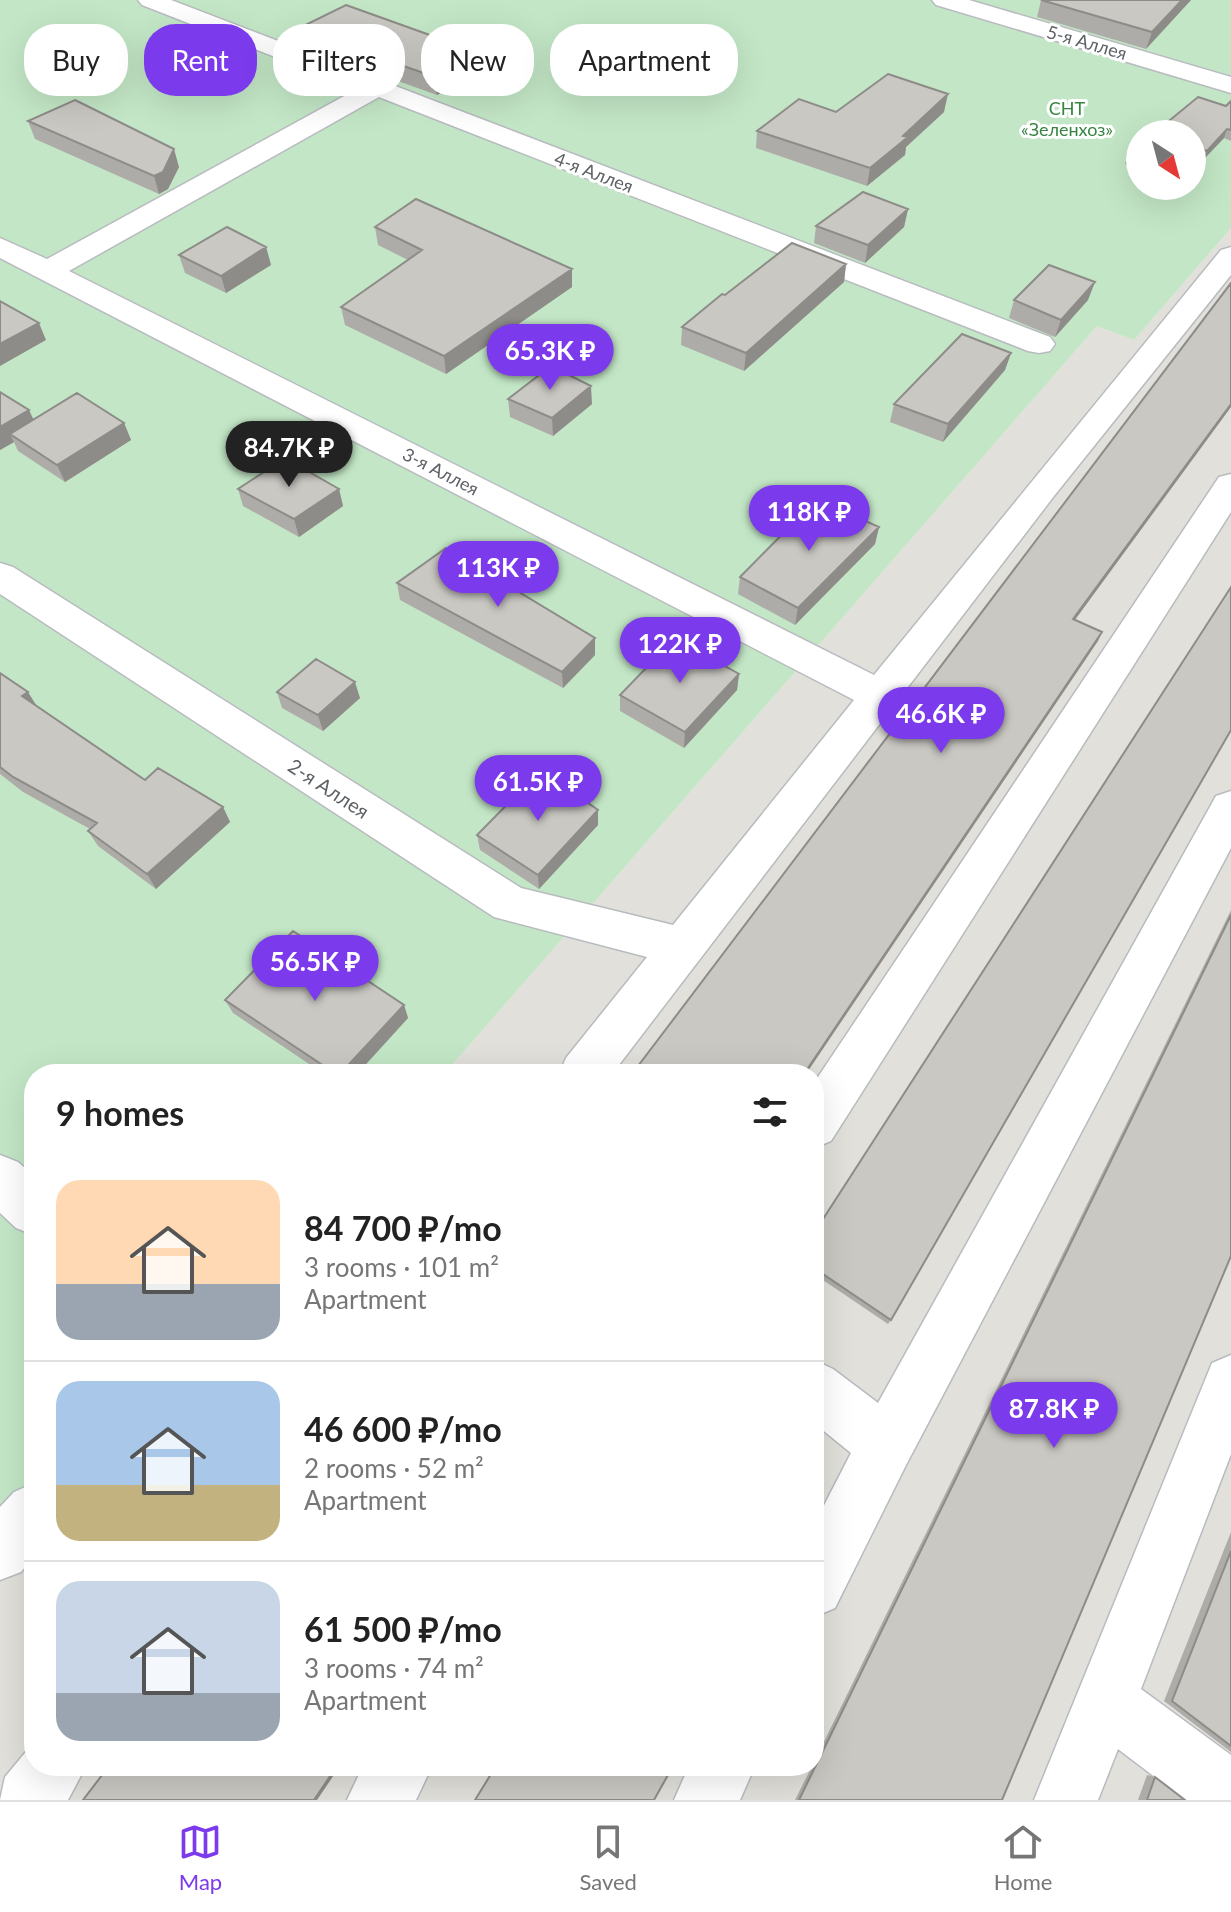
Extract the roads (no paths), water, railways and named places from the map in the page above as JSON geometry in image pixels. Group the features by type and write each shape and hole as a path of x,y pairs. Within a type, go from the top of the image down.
{"lane":[{"name":"4-я Аллея","path":"150,0 273,48"},
{"name":"5-я Аллея","path":"944,0 1231,85"},
{"path":"47,271 363,96"},
{"name":"4-я Аллея","path":"398,96 1039,344"},
{"name":"3-я Аллея","path":"0,247 881,696"},
{"path":"591,1064 1042,488 1231,256"},
{"path":"824,1110 1231,485"},
{"name":"2-я Аллея","path":"0,576 510,904 681,946"},
{"path":"824,1567 886,1445 1231,808"},
{"path":"0,1179 24,1201"},
{"path":"1066,1800 1231,1382"},
{"path":"824,1396 886,1445"},
{"path":"0,1551 24,1523"},
{"path":"1105,1701 1231,1795"},
{"path":"28,1800 46,1776"},
{"path":"379,1800 394,1776"},
{"path":"706,1800 718,1776"}],"park label":[{"name":"СНТ «Зеленхоз»","path":"1067,118"}]}
